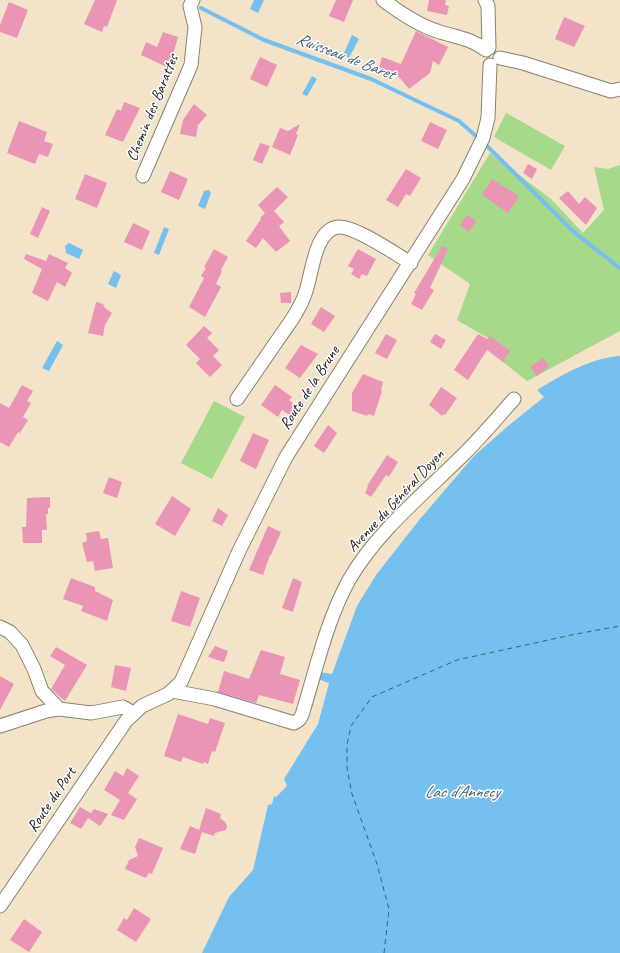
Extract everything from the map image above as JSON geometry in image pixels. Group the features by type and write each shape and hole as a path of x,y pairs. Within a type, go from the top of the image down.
{"street":[{"path":"383,0 395,9 436,31 474,42 487,49 498,50 495,61 611,91 620,89"},
{"path":"485,0 488,6 487,49"},
{"name":"Chemin des Barattes","path":"143,176 191,65 195,27 187,2"},
{"name":"Route de la Brune","path":"133,713 142,706 172,691 181,682 239,551 286,457 464,179 483,138 488,118 495,61"},
{"path":"237,399 297,312 309,281 320,241 329,230 338,227 352,229 411,263"},
{"name":"Avenue du Général Doyen","path":"172,691 215,699 294,722 299,720 302,715 332,616 349,580 362,560 394,523 434,481 474,444 514,399"},
{"path":"0,627 10,632 22,645 34,669 42,691 59,709"},
{"path":"0,726 46,711 59,709 91,713 123,707 133,713"},
{"name":"Route du Port","path":"0,906 133,713"}],"green space":[{"path":"506,113 565,146 551,170 494,137"},
{"path":"490,153 551,199 583,233 604,210 594,167 608,169 620,165 620,331 527,381 493,354 495,342 457,320 470,284 428,255"},
{"path":"214,401 245,417 212,479 181,463"}],"water":[{"path":"254,0 264,0 258,13 250,9"},
{"path":"352,35 359,39 349,58 343,55"},
{"path":"312,76 317,79 307,96 302,94"},
{"path":"209,190 211,193 205,209 198,206 204,191"},
{"path":"164,227 169,229 159,255 154,253"},
{"path":"69,243 83,250 79,259 66,253 65,246"},
{"path":"114,271 121,275 116,288 108,284"},
{"path":"57,341 63,345 49,371 42,368"},
{"name":"Lac d'Annecy","path":"620,356 620,953 202,953 229,897 253,870 268,805 272,804 274,796 276,797 287,786 284,779 318,724 329,683 317,679 319,672 332,674 357,606 376,575 420,519 474,456 544,397 537,390 577,368 598,360"}],"building":[{"path":"95,0 117,0 107,27 104,26 102,32 84,24"},
{"path":"336,0 353,0 344,22 329,16"},
{"path":"429,0 446,0 445,5 449,6 447,15 427,11"},
{"path":"9,2 28,10 17,38 0,32 0,25"},
{"path":"564,17 585,26 574,47 555,39"},
{"path":"416,31 448,47 439,65 433,61 430,73 409,89 394,71 391,77 378,72 382,57 401,64"},
{"path":"163,32 178,37 173,55 174,58 170,59 167,67 141,55 146,42 157,47"},
{"path":"260,57 277,65 267,87 250,79"},
{"path":"124,102 140,108 123,142 105,135 117,109 121,111"},
{"path":"194,104 207,115 198,125 196,137 180,134 183,120"},
{"path":"19,121 47,132 44,141 53,144 48,157 39,154 35,164 7,153"},
{"path":"430,122 447,130 438,149 421,141"},
{"path":"300,124 296,134 298,135 290,155 272,147 280,128 288,131"},
{"path":"260,143 270,146 262,164 253,160"},
{"path":"528,164 537,169 532,179 523,173"},
{"path":"406,169 421,178 410,196 406,194 398,207 386,200"},
{"path":"170,171 188,179 179,200 161,192"},
{"path":"85,174 107,183 97,208 75,199"},
{"path":"492,179 519,196 508,213 482,195"},
{"path":"277,187 288,197 274,211 284,222 279,226 290,241 276,252 263,238 256,248 246,241 261,219 260,218 265,213 258,205"},
{"path":"568,191 579,204 585,197 597,208 586,225 559,198"},
{"path":"42,207 50,211 38,238 30,234"},
{"path":"467,215 476,221 469,232 460,225"},
{"path":"133,223 150,231 142,250 124,242"},
{"path":"442,246 448,249 430,288 434,290 422,310 411,304 416,294 414,293"},
{"path":"214,249 228,257 216,284 221,287 205,317 189,307 204,278 201,276 206,268 204,267"},
{"path":"358,249 376,259 367,276 362,274 359,279 351,274 354,269 348,266"},
{"path":"26,254 46,261 49,254 68,263 65,268 72,273 65,287 57,282 48,301 32,293 42,269 24,259"},
{"path":"291,292 291,303 281,303 280,293"},
{"path":"96,302 103,304 105,308 112,313 105,325 103,336 88,333"},
{"path":"321,307 335,316 324,332 311,324"},
{"path":"204,326 212,333 207,338 219,350 213,356 222,365 210,377 196,363 200,359 186,345"},
{"path":"386,334 397,340 387,359 375,353"},
{"path":"435,334 446,340 441,349 430,342"},
{"path":"478,334 487,339 490,336 510,351 503,362 487,350 468,380 454,370"},
{"path":"301,345 318,354 300,378 285,368"},
{"path":"543,358 549,366 537,376 530,367"},
{"path":"363,374 383,382 382,391 374,416 368,414 367,416 352,411 352,393"},
{"path":"22,385 33,391 27,401 31,403 23,417 28,420 20,433 18,432 9,447 0,442 0,403 9,408"},
{"path":"275,385 292,397 289,400 297,406 291,416 282,410 278,417 261,405"},
{"path":"441,387 457,398 445,415 443,414 442,416 429,405"},
{"path":"328,425 337,433 324,453 314,446"},
{"path":"253,433 269,440 256,469 240,461"},
{"path":"387,455 398,462 389,477 386,475 371,497 365,493 368,487 367,486"},
{"path":"109,477 122,482 117,498 103,493"},
{"path":"172,496 191,509 175,536 155,524"},
{"path":"50,497 50,508 48,508 48,514 46,514 47,530 42,530 42,543 23,543 22,527 26,527 27,498"},
{"path":"218,508 228,515 222,526 212,521"},
{"path":"268,526 281,532 270,555 263,575 249,570"},
{"path":"99,531 101,539 108,538 113,568 95,571 93,561 87,562 82,543 87,541 86,533"},
{"path":"71,578 95,587 95,591 113,600 107,621 81,611 83,606 63,599"},
{"path":"293,578 302,582 293,612 282,608"},
{"path":"181,591 200,598 190,627 171,621"},
{"path":"215,646 228,651 224,662 208,657"},
{"path":"56,647 87,665 65,701 51,689 65,665 50,656"},
{"path":"261,650 285,657 280,674 300,680 293,704 259,695 256,703 218,692 224,671 249,679"},
{"path":"115,665 131,668 126,691 111,687"},
{"path":"0,676 14,684 0,710"},
{"path":"178,714 208,724 210,718 225,723 215,752 212,751 208,764 204,762 203,764 183,757 181,762 164,756"},
{"path":"127,768 139,776 128,793 137,799 124,820 111,815 120,800 104,790 115,771 123,776"},
{"path":"80,807 91,813 94,809 108,814 100,826 88,818 81,829 70,823"},
{"path":"206,808 221,814 220,818 227,826 226,830 215,833 214,836 202,832 195,854 180,849 190,826 199,830"},
{"path":"139,838 163,848 152,874 149,873 146,878 125,869 129,860 138,856 135,847"},
{"path":"134,908 151,919 136,942 117,930 124,918 127,920"},
{"path":"24,919 42,932 29,952 10,940"}],"waterway":[{"name":"Ruisseau de Baret","path":"201,8 264,40 371,79 459,121 476,136"},
{"name":"Ruisseau de Baret","path":"487,146 575,233 620,268"}],"ferry route":[{"path":"384,953 389,909 377,864 352,794 347,768 347,745 351,726 372,697 457,660 620,626"}]}
